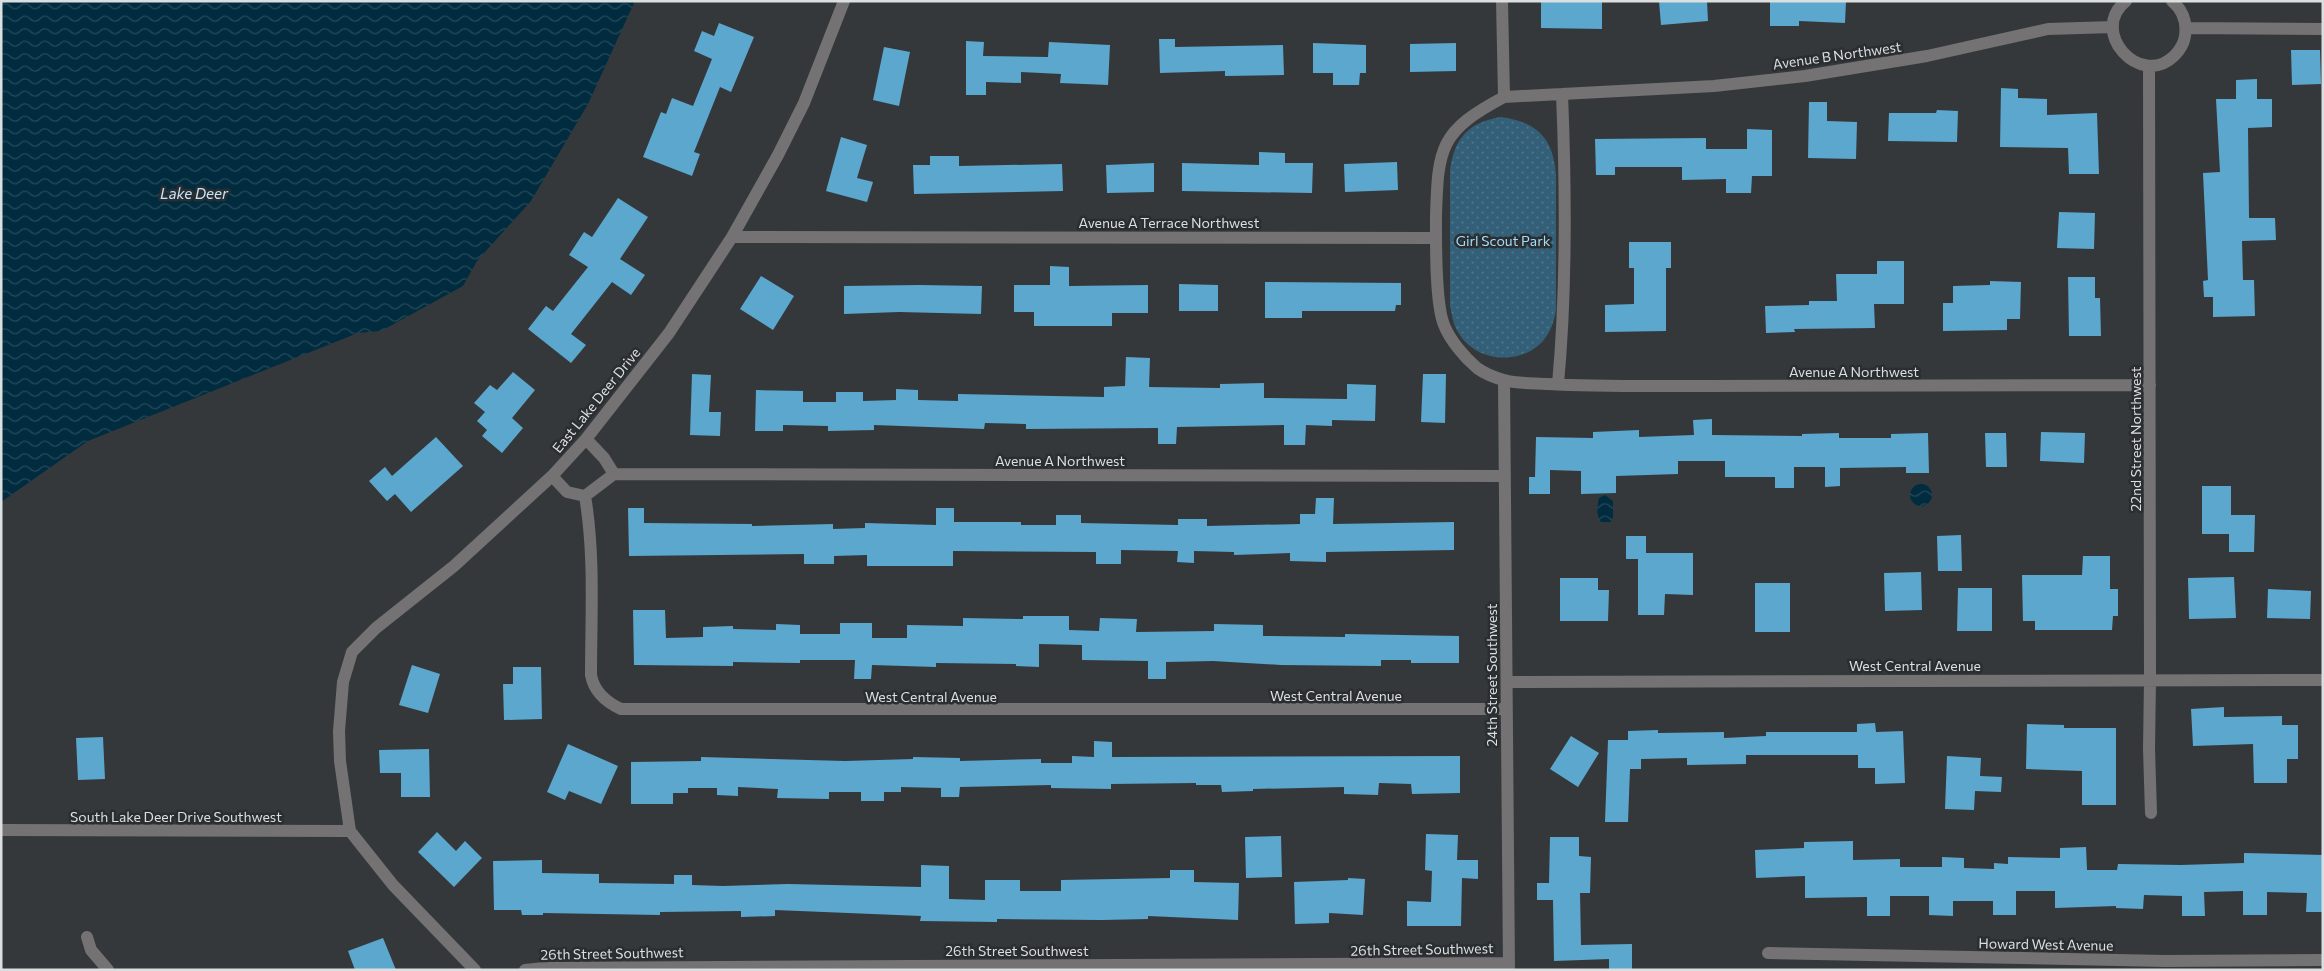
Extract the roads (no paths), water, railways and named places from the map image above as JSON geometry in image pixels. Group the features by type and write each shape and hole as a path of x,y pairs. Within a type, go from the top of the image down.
{"street":[{"name":"East Lake Deer Drive","path":"350,831 340,761 339,730 343,682 352,652 376,628 454,566 552,476 586,440 669,333 732,237 778,155 804,103 844,1"},
{"path":"1502,1 1504,97 1475,114 1447,141 1438,170 1436,238 1443,323 1451,338 1478,368 1504,380"},
{"path":"2126,1 2116,15 2113,27 2114,38 2119,49 2127,58 2137,64 2149,66 2171,59 2180,50 2185,40 2184,16 2172,1"},
{"name":"Avenue B Northwest","path":"1504,97 1714,86 1805,76 1927,56 2048,29 2113,27"},
{"path":"2186,28 2323,29"},
{"name":"22nd Street Northwest","path":"2149,66 2149,749 2151,813"},
{"path":"1558,384 1565,299 1565,167 1562,94"},
{"name":"Avenue A Terrace Northwest","path":"732,237 1436,238"},
{"name":"Avenue A Northwest","path":"1504,380 1622,387 2150,385"},
{"name":"24th Street Southwest","path":"1504,380 1507,967"},
{"path":"552,476 568,492 585,496 614,474 604,458 586,440"},
{"name":"Avenue A Northwest","path":"614,474 1505,476"},
{"name":"West Central Avenue","path":"585,496 589,517 592,682 606,702 621,709 1506,709"},
{"name":"West Central Avenue","path":"1507,682 2323,680"},
{"name":"South Lake Deer Drive Southwest","path":"1,830 350,831"},
{"path":"350,831 393,885 475,970"},
{"path":"87,936 91,950 108,970"},
{"name":"Howard West Avenue","path":"1768,953 2164,961 2323,960"},
{"name":"26th Street Southwest","path":"525,970 544,968 863,965 1507,967"}],"water":[{"name":"Lake Deer","path":"1,1 635,1 588,104 531,201 477,261 463,286 381,331 358,333 88,441 1,502"},
{"path":"1921,484 1929,487 1932,495 1929,503 1921,506 1913,503 1910,495 1913,487"},
{"path":"1605,495 1613,501 1613,517 1611,522 1601,522 1598,516 1599,498"}],"park label":[{"name":"Girl Scout Park","path":"1503,240"}]}
